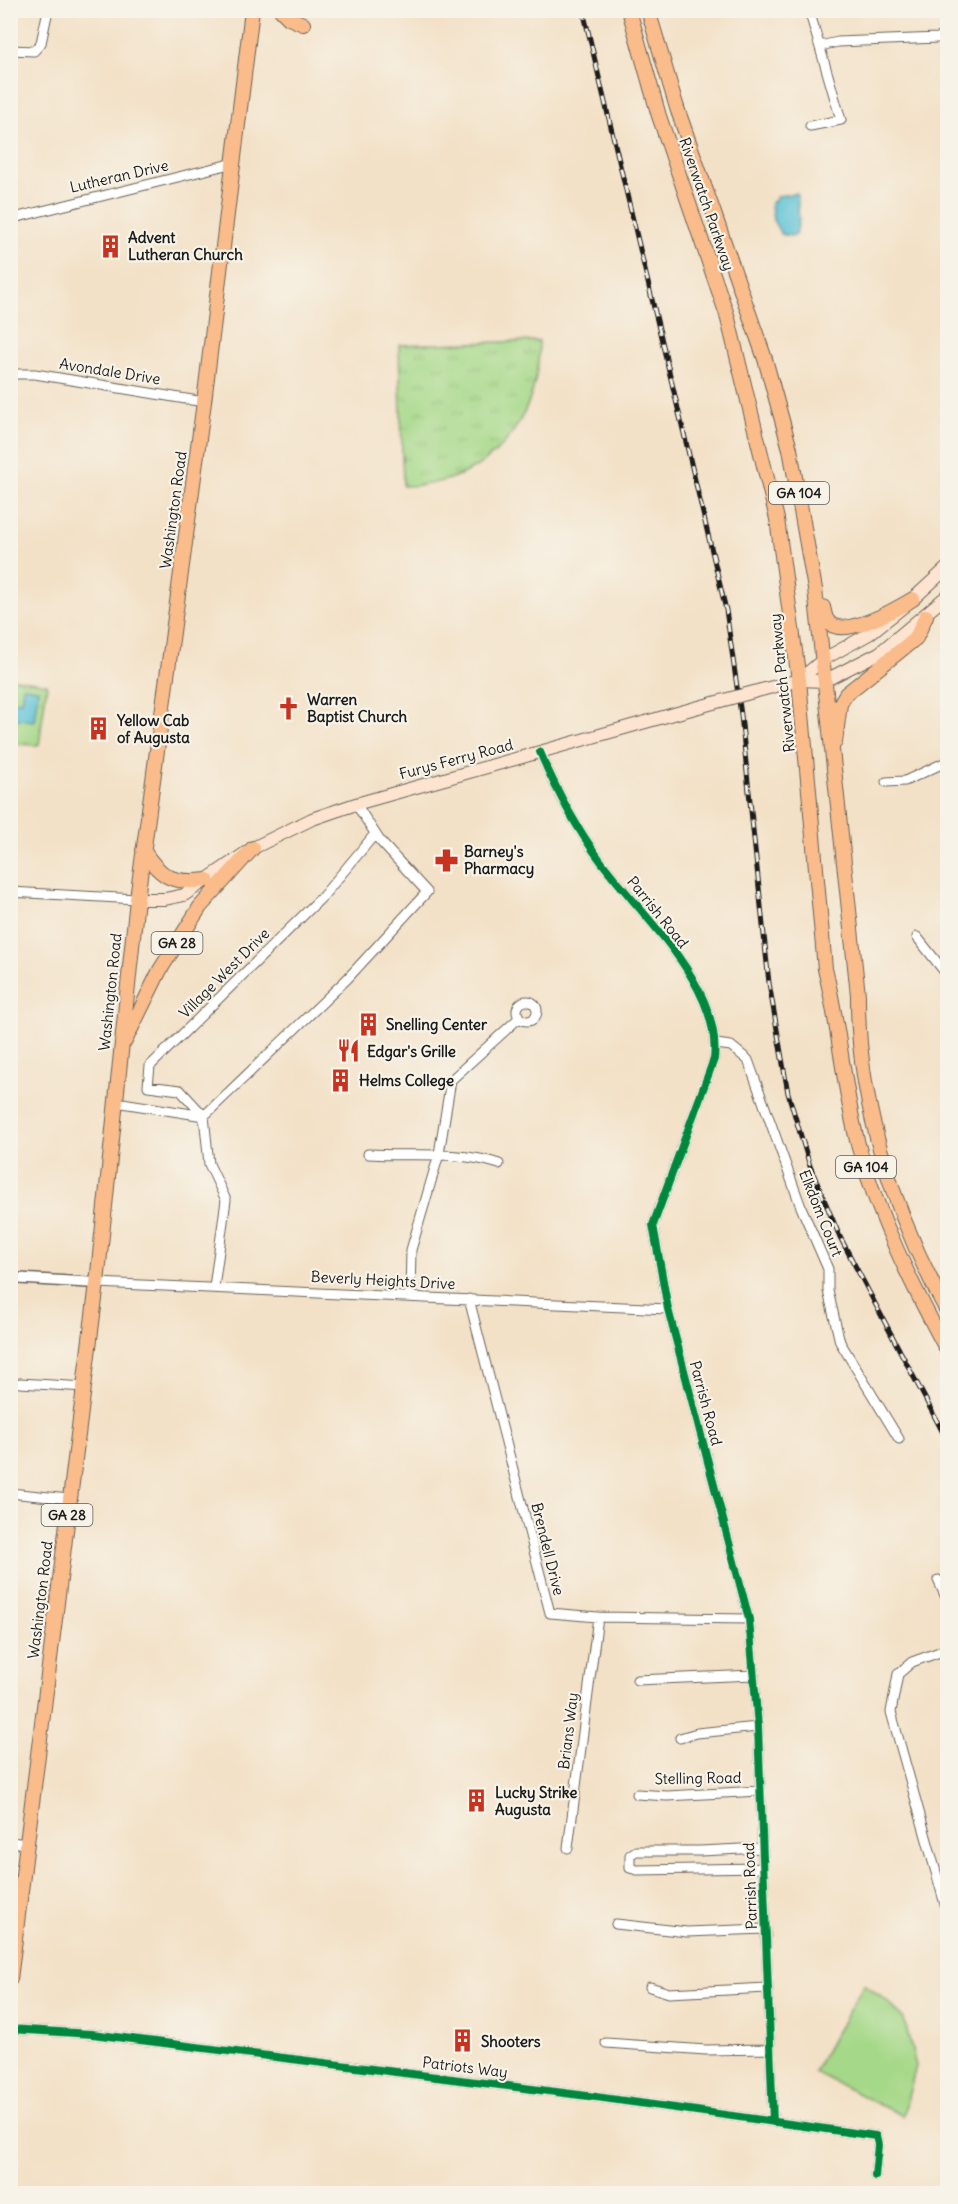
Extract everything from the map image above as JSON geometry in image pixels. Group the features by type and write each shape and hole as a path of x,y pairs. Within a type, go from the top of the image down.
{"main road":[{"name":"Washington Road","path":"10,1979 85,1387 143,850 204,402 252,10"},
{"path":"281,10 289,18 303,24"},
{"name":"Riverwatch Parkway","path":"629,10 659,116 727,315 754,416 783,550 799,680 825,969 834,1004 840,1054 859,1146 876,1199 916,1292 948,1352"},
{"name":"Riverwatch Parkway","path":"648,10 677,108 776,394 797,482 816,589 832,762 858,995 858,1038 870,1107 896,1196 948,1313"},
{"name":"Furys Ferry Road","path":"799,680 824,659 869,634 948,567"},
{"path":"816,589 827,621 834,626 872,621 913,599"},
{"name":"Furys Ferry Road","path":"137,899 165,899 184,895 253,848 312,819 356,804 799,680 824,681 879,653 926,616 948,595"},
{"path":"832,762 840,704 846,694 916,638 926,616"},
{"name":"GA 28","path":"120,1051 159,970 200,906 253,848"},
{"path":"143,850 152,865 170,879 184,882 207,880"}],"street":[{"path":"10,50 34,51 41,43 48,10"},
{"path":"809,10 841,120 810,126"},
{"path":"819,46 838,42 938,38 948,34"},
{"name":"Lutheran Drive","path":"10,219 234,163"},
{"name":"Avondale Drive","path":"10,374 35,374 204,402"},
{"name":"Parrish Road","path":"540,752 558,793 586,839 686,968 705,1006 716,1044 714,1059 653,1225 668,1309 749,1619 758,1727 772,2122"},
{"path":"886,782 906,781 946,766"},
{"path":"204,1116 347,979 427,892 375,834 356,804"},
{"name":"Village West Drive","path":"204,1116 180,1090 148,1086 150,1066 323,896 375,834"},
{"path":"10,892 137,899"},
{"path":"916,937 948,976"},
{"path":"410,1296 411,1250 439,1154 451,1080 519,1018"},
{"name":"Elkdom Court","path":"716,1044 731,1046 748,1060 801,1207 828,1269 830,1300 840,1342 899,1439"},
{"path":"116,1102 204,1116"},
{"path":"204,1116 209,1164 226,1200 214,1287"},
{"path":"368,1154 439,1154 486,1160 499,1164"},
{"path":"10,1278 97,1283"},
{"name":"Beverly Heights Drive","path":"97,1283 668,1309"},
{"name":"Brendell Drive","path":"469,1299 549,1613 597,1617 749,1619"},
{"path":"20,1383 85,1387"},
{"path":"10,1493 69,1499"},
{"path":"938,1580 948,1602"},
{"name":"Brians Way","path":"568,1848 597,1617"},
{"path":"948,1649 912,1662 898,1674 891,1712 948,1915"},
{"path":"637,1680 754,1675"},
{"path":"680,1738 697,1732 758,1727"},
{"name":"Stelling Road","path":"637,1794 676,1796 760,1791"},
{"path":"10,1842 28,1844"},
{"path":"762,1848 636,1851 630,1855 628,1861 630,1868 637,1870 762,1868"},
{"path":"616,1924 687,1932 765,1929"},
{"path":"650,1987 669,1993 767,1988"},
{"name":"Patriots Way","path":"10,2029 103,2035 876,2136 878,2145 875,2175"},
{"path":"606,2043 706,2050 770,2049"}],"green space":[{"path":"539,341 537,371 530,398 519,423 503,444 484,462 460,475 433,483 403,486 399,345"},
{"path":"11,678 47,684 39,745 11,744"},
{"path":"864,1984 887,2001 904,2019 916,2066 903,2116 814,2072"}],"water":[{"path":"797,193 799,220 796,234 791,236 781,234 773,220 771,204 778,196"},
{"path":"23,687 38,689 34,721 11,718 11,700 21,701"}],"railway":[{"path":"583,10 726,610 741,715 769,983 788,1093 810,1166 840,1237 948,1442"}],"cycle path":[{"path":"540,752 582,834 692,978 705,1005 713,1032 714,1059 653,1225 668,1309 749,1619 758,1727 773,2122"},
{"path":"10,2029 92,2034 596,2097 876,2136 878,2145 875,2176"}],"place":[{"name":"Advent Lutheran Church","path":"110,246"},
{"name":"Warren Baptist Church","path":"289,708"},
{"name":"Yellow Cab of Augusta","path":"99,729"},
{"name":"Barney's Pharmacy","path":"446,860"},
{"name":"Snelling Center","path":"368,1024"},
{"name":"Edgar's Grille","path":"349,1051"},
{"name":"Helms College","path":"341,1080"},
{"name":"Lucky Strike Augusta","path":"477,1801"},
{"name":"Shooters","path":"463,2041"}]}
